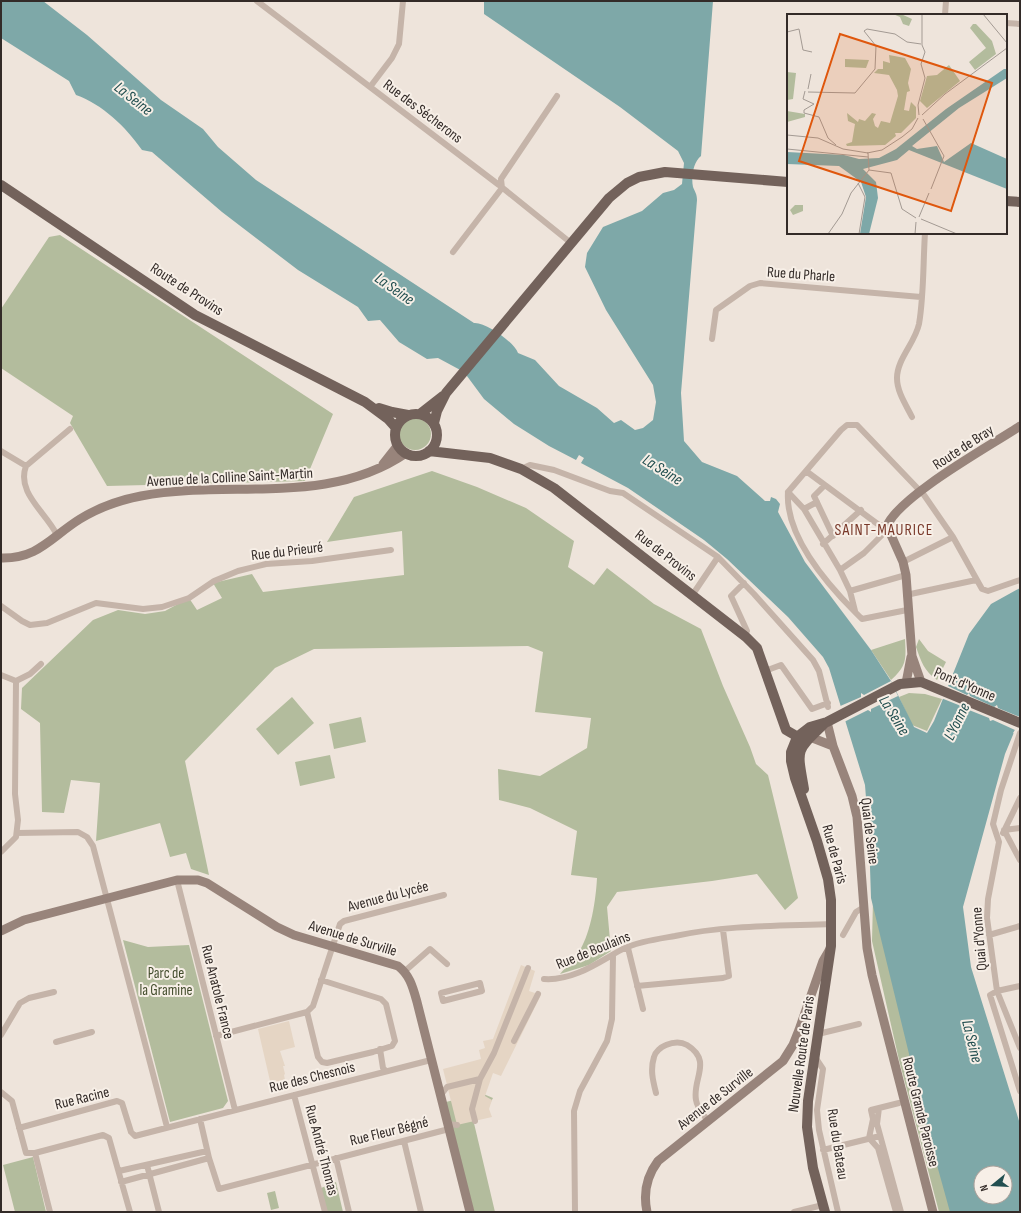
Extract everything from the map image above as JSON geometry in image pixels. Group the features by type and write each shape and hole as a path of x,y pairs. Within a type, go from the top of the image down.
{"main road":[{"path":"420,414 446,393 609,198 626,184 653,173 700,174 787,182"},
{"name":"Route de Provins","path":"1,185 195,315 365,402"},
{"path":"1007,201 1020,202"},
{"path":"446,393 437,411 434,423 437,439 442,448 452,454"},
{"path":"365,402 392,412 408,415 420,414 428,417 434,423"},
{"path":"365,402 388,418 396,428"},
{"path":"408,415 403,418 396,428 396,440 398,445 406,453 418,456 429,451 437,439"},
{"name":"Rue de Provins","path":"429,451 490,458 521,469 554,488 744,635 757,648 786,730 804,738"},
{"path":"804,738 810,727 822,724 906,683 921,682"},
{"name":"Pont d'Yonne","path":"921,682 1020,724"},
{"name":"Rue de Paris","path":"804,738 793,746 791,761 795,778 809,815 828,879 832,924"},
{"name":"Nouvelle Route de Paris","path":"824,1208 807,1133 808,1101 832,946 832,924"}],"street":[{"name":"Rue des Sécherons","path":"257,1 502,188 571,243"},
{"path":"370,87 392,58 398,44 403,1"},
{"path":"945,14 946,1"},
{"path":"1007,23 1020,24"},
{"path":"454,252 502,188 501,179 557,96"},
{"path":"912,417 898,389 897,379 898,369 913,341 918,325 925,234"},
{"name":"Rue du Pharle","path":"712,338 716,310 750,286 760,283 921,297"},
{"path":"907,610 862,619 817,570 792,521 788,501 788,492 847,425 857,424 921,490 952,537 982,589 988,591 1020,580"},
{"name":"Route de Bray","path":"888,528 896,514 921,490 1020,426"},
{"path":"57,535 25,489 22,476 26,466 70,429"},
{"name":"Avenue de la Colline Saint-Martin","path":"377,468 392,455 398,445"},
{"path":"1,451 26,466"},
{"name":"Avenue de la Colline Saint-Martin","path":"1,558 12,559 28,555 41,549 57,535 82,518 122,500 142,496 194,491 313,487 339,482 377,468 406,453"},
{"path":"521,469 530,465 554,470 610,492 623,493 718,557 807,651 819,671 828,705 812,710 781,665 765,671"},
{"path":"806,471 861,510 879,525 888,528 903,562 906,575 907,610 912,656 921,682"},
{"path":"825,485 814,496 832,536"},
{"path":"788,492 804,509 823,544 840,570 850,591 856,613"},
{"path":"804,509 817,502"},
{"path":"823,544 861,510"},
{"path":"840,570 864,553 888,528"},
{"path":"903,562 952,537"},
{"name":"Rue du Prieuré","path":"1,606 30,625 47,623 96,604 147,609 162,607 189,598 214,581 238,571 266,564 312,561 391,550"},
{"path":"692,594 718,557"},
{"path":"850,591 906,575"},
{"path":"906,595 976,580"},
{"path":"744,583 731,596 747,631 744,635"},
{"path":"906,683 912,656"},
{"path":"1,675 16,681 30,674 41,664"},
{"path":"1,852 16,837 17,833 18,820 15,794 16,681"},
{"name":"Quai de Seine","path":"822,724 852,796 857,817 867,948 884,1018"},
{"name":"Quai d'Yonne","path":"1020,733 1003,784 993,824 999,842 988,899 989,936 997,991 990,993 990,997 1020,1091"},
{"path":"804,738 830,745"},
{"path":"999,842 1020,798"},
{"path":"1004,830 1020,828"},
{"path":"1004,830 1019,856"},
{"path":"17,833 78,832 87,837 93,846 166,1127"},
{"name":"Avenue de Surville","path":"1,931 24,920 107,898 177,880 198,880 294,935 398,966 405,971 410,980 417,1002 440,1096 451,1126 470,1212"},
{"name":"Rue Anatole France","path":"177,880 234,1110"},
{"name":"Avenue du Lycée","path":"306,1012 312,1006 337,928 344,921 444,895"},
{"path":"843,935 856,912 864,907"},
{"name":"Rue de Boulains","path":"544,979 563,979 628,948 684,934 723,930 832,924"},
{"path":"989,936 1020,926"},
{"path":"637,986 724,978 729,976 723,930"},
{"name":"Avenue de Surville","path":"647,1212 645,1192 651,1170 658,1161 783,1061 793,1045 823,961 832,946"},
{"path":"628,948 643,1009"},
{"path":"405,971 430,949 447,964"},
{"path":"574,1212 574,1111 580,1091 607,1041 612,1019 613,956"},
{"path":"475,1121 472,1109 480,1079 494,1053 528,968"},
{"path":"216,1036 306,1012 318,1057 322,1062 335,1061 392,1046 395,1041 386,1004 381,999 321,980"},
{"path":"480,983 482,991 443,1001 441,993 480,983"},
{"path":"1020,986 997,991 1020,1048"},
{"path":"812,991 824,995"},
{"path":"1,1035 20,1003 29,998 54,992"},
{"path":"514,1041 538,994"},
{"path":"808,1004 824,995"},
{"name":"Route Grande Paroisse","path":"884,1018 933,1212"},
{"path":"818,1034 859,1024"},
{"path":"56,1042 92,1032"},
{"path":"656,1093 651,1067 654,1054 663,1046 669,1044 684,1044 695,1050 699,1058 701,1070 695,1095 696,1102 708,1121"},
{"path":"380,1049 383,1068 386,1071"},
{"name":"Rue du Bateau","path":"815,1057 822,1069 817,1110 823,1150 838,1212"},
{"name":"Rue des Chesnois","path":"200,1119 431,1060"},
{"path":"440,1096 447,1087 480,1079"},
{"path":"1,1092 12,1101 26,1153 35,1153 103,1135 109,1138 130,1212"},
{"name":"Rue André Thomas","path":"294,1095 325,1212"},
{"name":"Rue Racine","path":"19,1128 117,1101 122,1103 131,1132 135,1136 200,1119"},
{"path":"869,1138 873,1119 871,1110 899,1103"},
{"path":"879,1108 877,1124 901,1212"},
{"path":"121,1182 209,1158 200,1119"},
{"name":"Rue Fleur Bégné","path":"209,1158 219,1189 404,1141 451,1126"},
{"path":"823,1150 880,1136"},
{"path":"869,1138 878,1148 896,1212"},
{"path":"404,1141 421,1212"},
{"path":"119,1171 207,1151"},
{"path":"35,1153 50,1212"},
{"path":"336,1158 349,1212"},
{"path":"148,1165 160,1212"},
{"path":"794,1212 824,1208"}],"green space":[{"path":"60,235 333,414 305,481 107,486 70,423 73,416 1,368 1,309 49,237"},
{"path":"415,418 426,423 431,434 426,445 415,450 404,445 399,434 404,423"},
{"path":"432,471 477,487 526,508 574,541 568,567 594,585 607,568 654,604 701,629 756,764 768,775 798,898 785,910 757,874 712,881 617,892 607,907 611,951 589,965 560,974 573,960 584,943 590,925 594,905 597,878 571,875 577,831 530,808 499,800 498,769 540,776 587,748 591,718 535,712 543,652 528,646 314,649 275,668 185,761 209,875 191,869 186,853 170,857 160,823 96,841 100,783 71,780 64,813 42,812 40,723 21,709 22,688 93,620 118,610 145,614 165,611 189,598 197,610 222,598 213,583 252,574 263,592 404,575 402,531 327,542 354,497"},
{"path":"905,639 905,657 903,666 891,680 871,650"},
{"path":"919,639 928,651 946,662 937,680 929,673 921,661 916,647"},
{"path":"909,693 925,694 942,699 927,731 912,725 899,697"},
{"path":"292,697 314,723 278,755 256,729"},
{"path":"361,717 366,742 334,749 329,724"},
{"path":"330,755 335,778 300,786 295,762"},
{"path":"873,900 953,1212 939,1212 899,1060 872,941"},
{"name":"Parc de la Gramine","path":"123,940 148,947 189,945 228,1101 223,1108 170,1122"},
{"path":"481,1093 493,1098 486,1111 473,1119 495,1212 474,1212 446,1102"},
{"path":"33,1157 46,1212 15,1212 3,1165"},
{"path":"336,1182 343,1212 327,1212 321,1188"},
{"path":"275,1191 279,1208 271,1210 267,1193"}],"shaded area":[{"path":"521,965 535,971 529,991 541,995 501,1076 493,1073 485,1096 492,1100 489,1109 492,1117 457,1125 443,1069 481,1059 479,1050 485,1048 483,1041 493,1039"},
{"path":"289,1021 295,1047 280,1051 285,1066 283,1066 287,1090 279,1092 276,1080 270,1081 258,1029"}],"water":[{"path":"1,1 43,1 87,35 161,100 203,129 218,147 256,180 474,323 492,329 505,338 518,353 535,360 559,386 597,408 614,423 621,420 635,430 643,428 653,420 656,402 653,385 606,310 585,267 587,253 603,227 642,211 663,193 674,190 682,184 684,163 678,151 620,107 484,14 484,1 713,1 701,156 694,166 692,179 697,200 681,393 684,441 702,462 737,476 765,501 770,501 771,497 776,499 780,504 778,512 805,562 871,650 891,681 914,727 927,733 934,721 969,634 991,604 1020,588 1020,718 1005,754 963,907 971,967 1020,1124 1020,1212 950,1212 930,1140 871,898 869,837 865,785 829,668 823,657 788,617 727,559 704,540 628,488 581,463 584,458 579,455 576,460 549,446 514,424 484,399 464,372 438,358 427,359 399,342 380,320 368,321 358,307 298,270 222,212 152,152 142,150 129,133 113,117 95,104 76,95 69,81 1,38"}],"pier":[{"path":"891,681 898,696 871,709 871,712 868,710 844,722 838,707 861,697 861,693 864,695"},
{"path":"946,685 967,695 969,693 970,696 994,707 997,705 998,708 1020,717 1020,723 1015,734 1013,733 1015,730 993,720 990,721 989,718 964,708 962,710 961,706 941,698"}],"district":[{"name":"SAINT-MAURICE","path":"884,529"}],"water label":[{"name":"La Seine","path":"134,98"},
{"name":"La Seine","path":"395,288"},
{"name":"La Seine","path":"663,469"},
{"name":"La Seine","path":"895,715"},
{"name":"L'Yonne","path":"956,721"},
{"name":"La Seine","path":"973,1041"}]}
